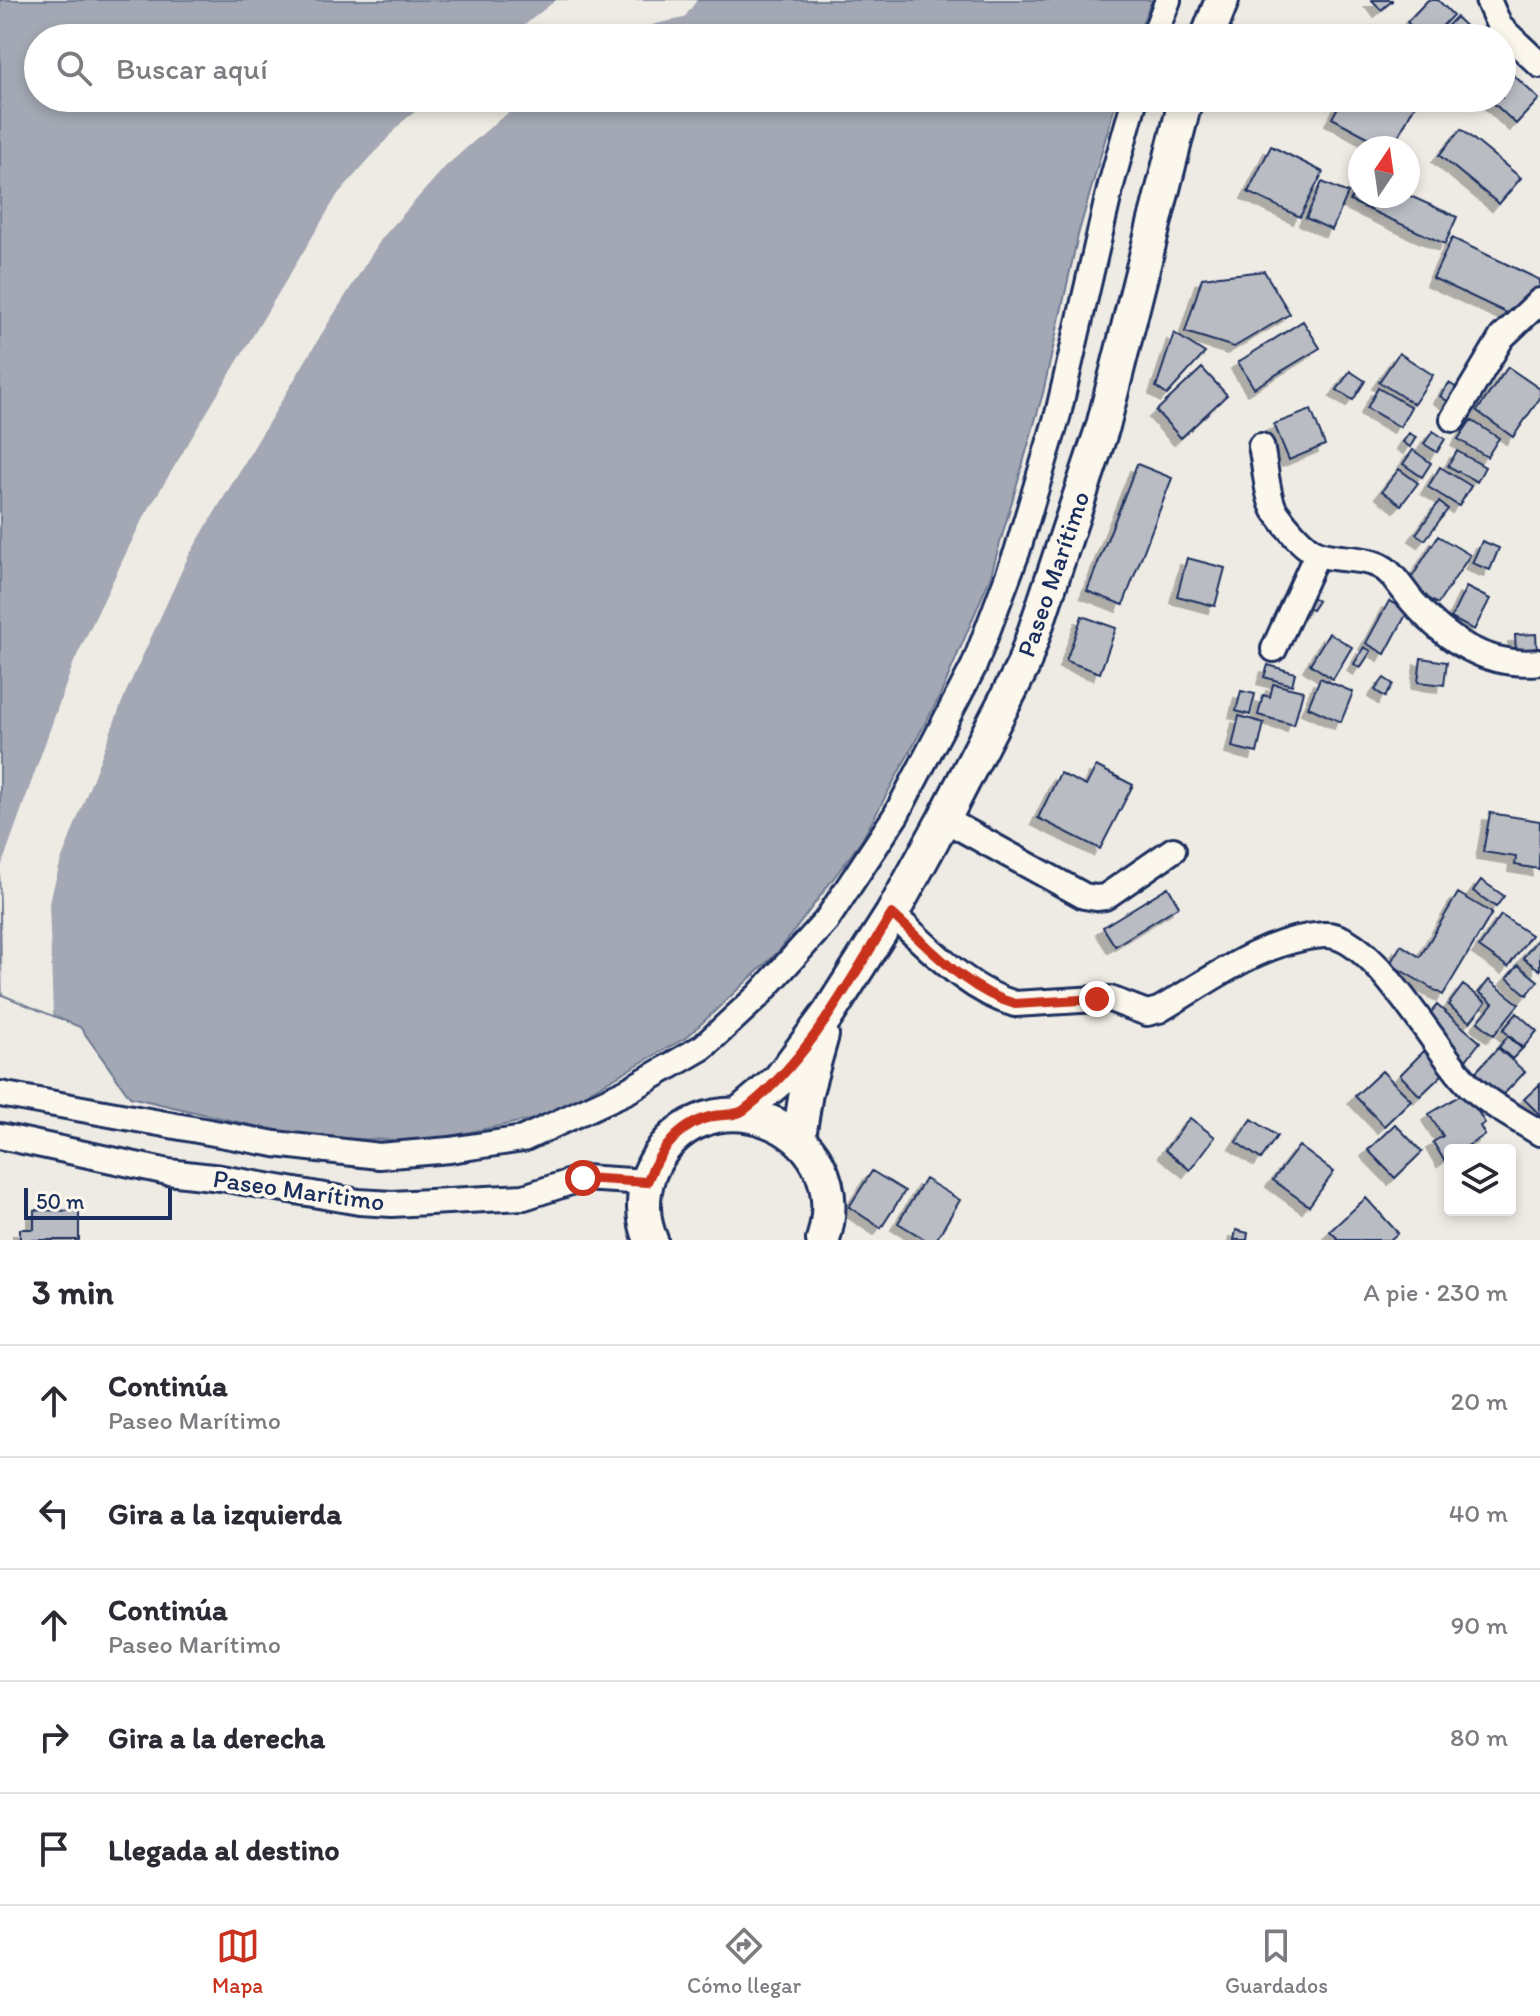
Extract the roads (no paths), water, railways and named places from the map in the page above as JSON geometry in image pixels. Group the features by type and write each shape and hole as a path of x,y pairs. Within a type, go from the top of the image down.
{"main road":[{"path":"1213,24 1222,0"},
{"name":"Paseo Marítimo","path":"740,1113 779,1080 829,1013 892,914 1023,666 1103,426 1182,112"},
{"name":"Paseo Marítimo","path":"799,1137 806,1092 829,1013"},
{"path":"647,1238 644,1208 647,1182 654,1163 665,1147 686,1128 712,1116 740,1113 781,1125 799,1137 814,1155 824,1175 832,1234"}],"street":[{"path":"1159,24 1168,0"},
{"path":"1488,0 1499,24"},
{"path":"1516,42 1540,65"},
{"path":"0,1094 275,1144 379,1156 523,1139 627,1091 703,1047 758,996 826,921 896,815 974,666 1017,552 1058,414 1131,112"},
{"path":"1453,419 1496,345 1540,301"},
{"path":"1261,446 1273,510 1317,554 1373,563 1386,570 1416,605 1455,640 1491,659 1523,664 1540,662"},
{"path":"1274,649 1317,554"},
{"path":"944,819 1084,896 1096,898 1105,897 1173,850"},
{"path":"892,914 960,976 1002,1000 1015,1004 1110,999 1147,1013 1159,1010 1253,955 1278,944 1326,934 1340,937 1378,967 1467,1083 1490,1102 1540,1133"},
{"name":"Paseo Marítimo","path":"0,1136 168,1172 359,1202 392,1204 524,1197 583,1178 647,1182"}]}
